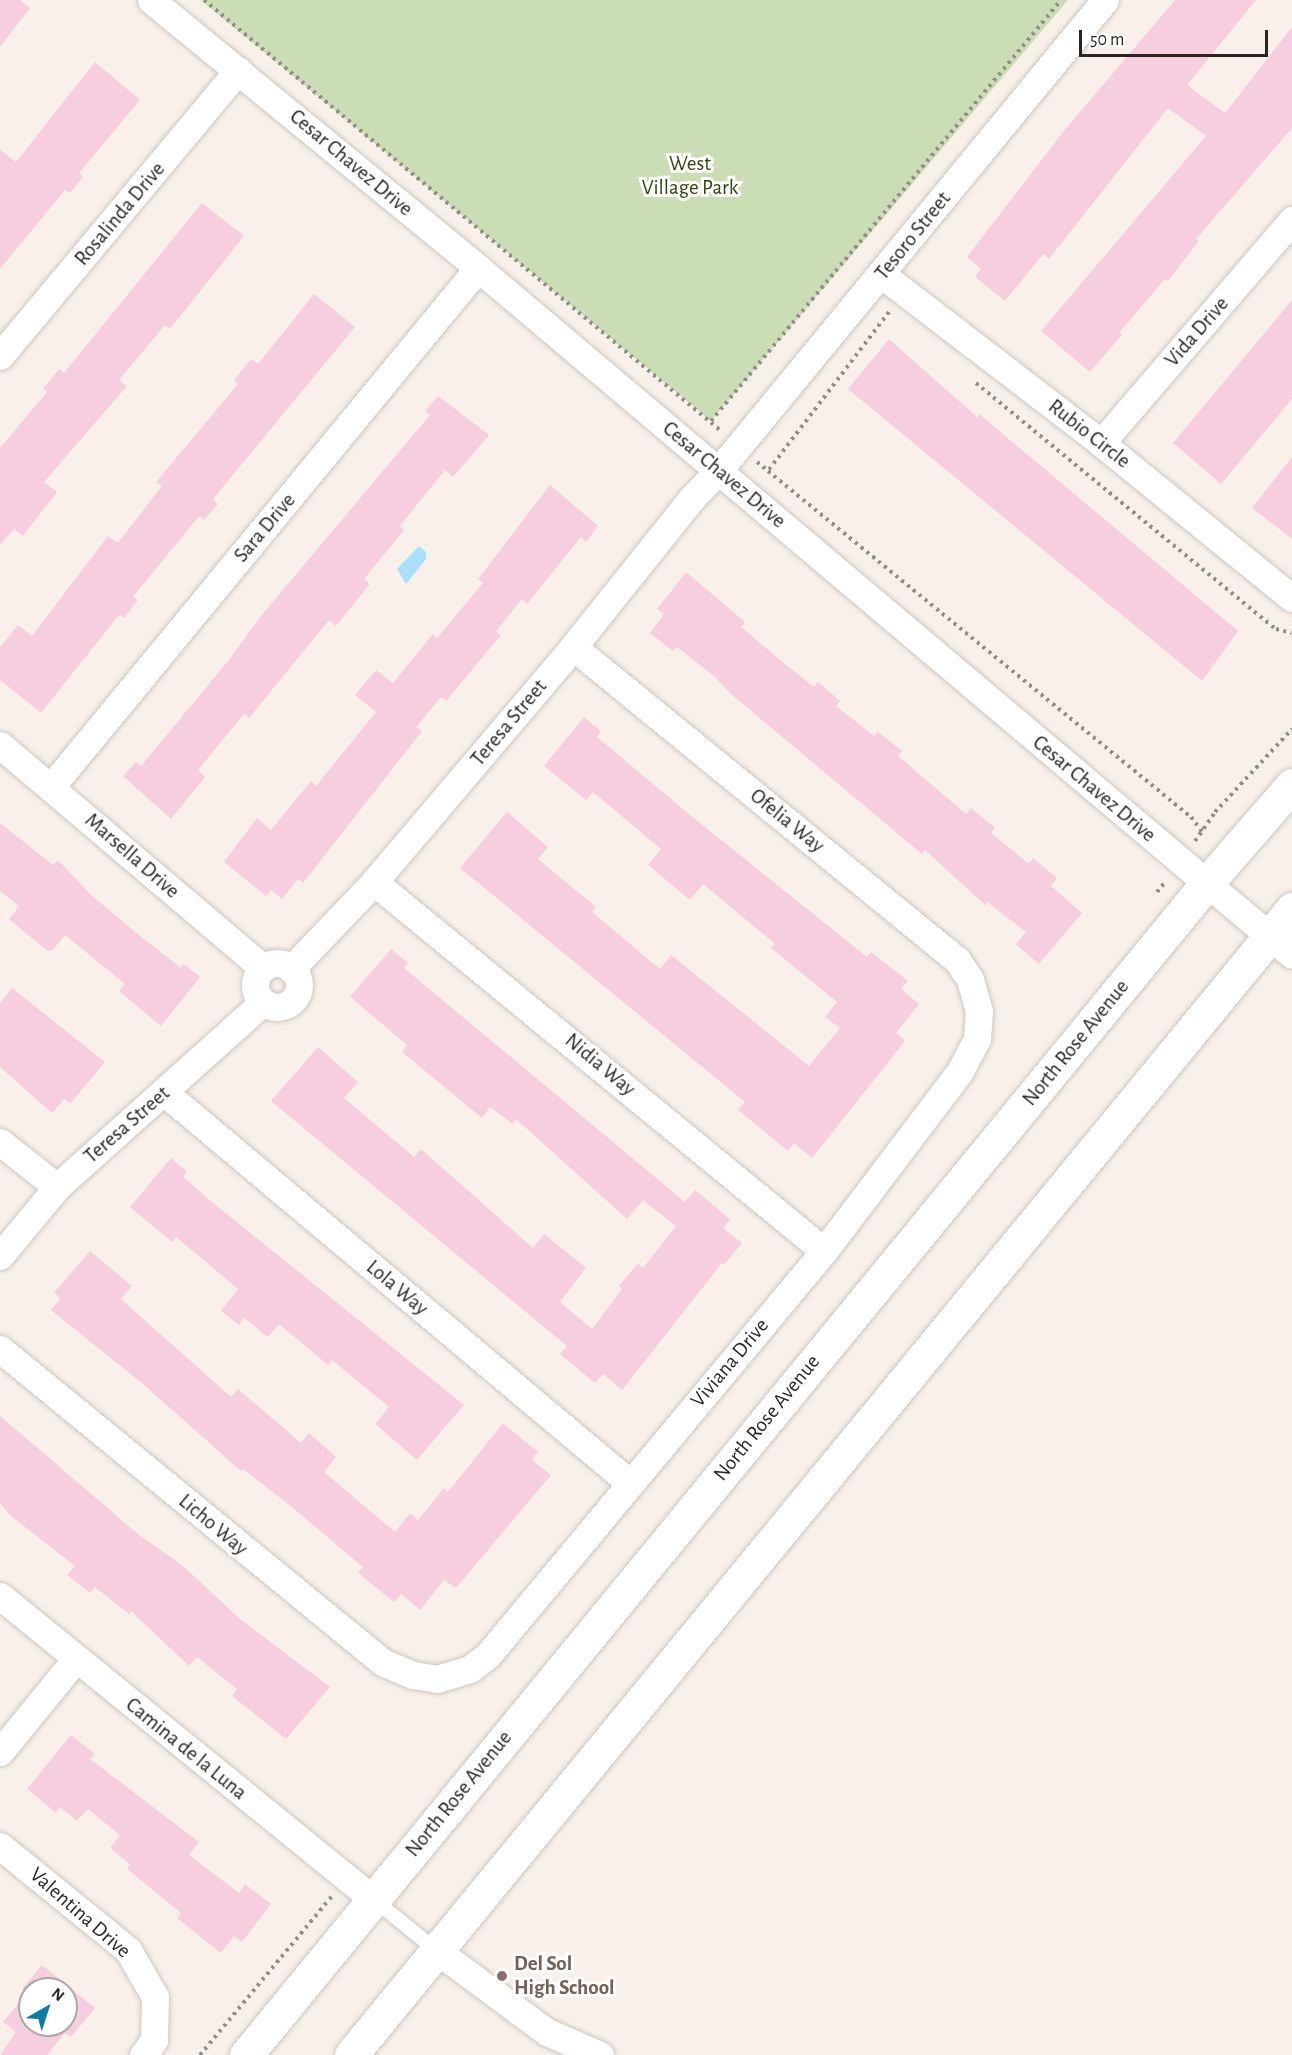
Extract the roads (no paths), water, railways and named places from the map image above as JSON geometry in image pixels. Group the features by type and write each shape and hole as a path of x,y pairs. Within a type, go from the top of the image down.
{"main road":[{"name":"North Rose Avenue","path":"246,2055 1206,884 1292,784"},
{"path":"351,2055 436,1950 1281,946 1292,909"}],"street":[{"name":"Cesar Chavez Drive","path":"151,0 478,268 1281,946"},
{"name":"Tesoro Street","path":"719,470 1105,0"},
{"name":"Rosalinda Drive","path":"0,356 238,70"},
{"name":"Vida Drive","path":"1101,443 1292,220"},
{"name":"Sara Drive","path":"51,787 478,268"},
{"name":"Rubio Circle","path":"881,274 1101,443 1292,598"},
{"name":"Teresa Street","path":"291,969 374,882 573,647 692,498 719,470"},
{"name":"Ofelia Way","path":"573,647 957,960 970,978 979,1011"},
{"name":"Marsella Drive","path":"0,745 263,968"},
{"name":"Nidia Way","path":"374,882 824,1251"},
{"path":"279,963 291,969 299,982 294,1000 279,1007 263,1002 256,993 255,981 263,968 279,963"},
{"name":"Teresa Street","path":"0,1256 57,1187 165,1093 263,1002"},
{"name":"Viviana Drive","path":"437,1679 460,1674 488,1654 824,1251 960,1071 977,1040 979,1011"},
{"name":"Lola Way","path":"165,1093 630,1483"},
{"path":"0,1142 57,1187"},
{"name":"Licho Way","path":"0,1349 382,1662 413,1676 437,1679"},
{"name":"Camina de la Luna","path":"0,1596 75,1660 373,1899"},
{"path":"0,1752 75,1660"},
{"name":"Valentina Drive","path":"0,1846 133,1958 149,1981 157,2020 154,2040 143,2055"},
{"path":"436,1950 547,2032 600,2055"}],"lane":[{"path":"373,1899 436,1950"}],"water":[{"path":"419,546 426,552 426,559 406,584 397,569"}],"place":[{"name":"Del Sol High School","path":"502,1976"}],"park label":[{"name":"West Village Park","path":"690,176"}]}
